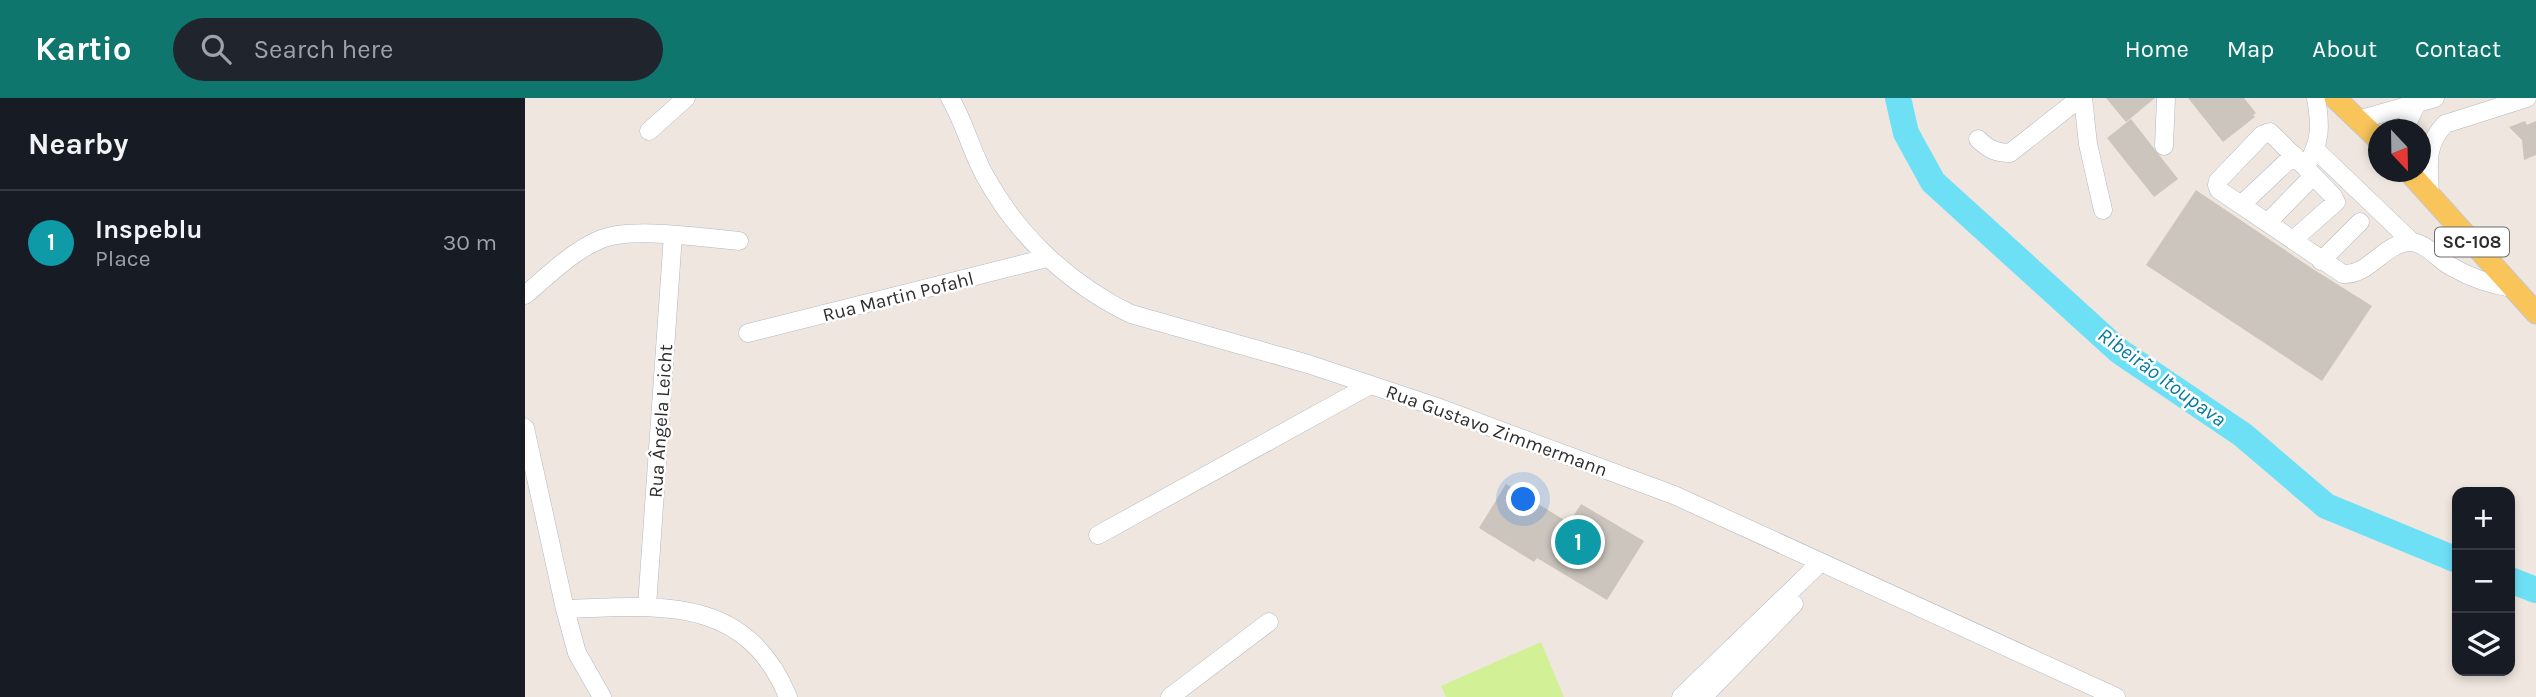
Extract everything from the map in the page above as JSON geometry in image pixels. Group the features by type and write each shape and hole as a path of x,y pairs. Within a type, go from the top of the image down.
{"main road":[{"path":"2335,98 2368,130"},
{"name":"SC-108","path":"2418,182 2528,300"}],"street":[{"path":"649,131 686,98"},
{"name":"Rua Gustavo Zimmermann","path":"950,98 984,175 1007,211 1047,258 1090,292 1131,314 1308,363 1469,417 1674,495 2116,697"},
{"path":"1978,139 1987,148 1998,153 2010,153 2082,98 2088,144 2103,210"},
{"path":"2164,146 2166,98"},
{"path":"2268,222 2316,150 2320,137 2316,98"},
{"path":"2358,120 2434,98"},
{"path":"2430,195 2429,148 2435,134 2445,124 2527,98"},
{"path":"2409,119 2416,105"},
{"path":"2293,240 2336,202 2272,132 2262,135 2217,185 2220,190 2321,261 2343,274 2353,275 2401,244 2412,242"},
{"path":"2316,150 2412,242 2425,247 2449,266 2528,300"},
{"path":"2242,204 2304,166"},
{"path":"2321,261 2360,222"},
{"path":"525,295 579,251 616,234 673,235 739,241"},
{"name":"Rua Ângela Leicht","path":"647,606 673,235"},
{"name":"Rua Martin Pofahl","path":"748,333 1047,258"},
{"path":"1098,535 1370,385"},
{"path":"525,428 577,653 602,697"},
{"path":"1681,697 1826,564"},
{"path":"1703,697 1826,564"},
{"path":"565,609 647,606 709,616 740,631 759,647 781,679 788,697"},
{"path":"1170,697 1269,622"}],"green space":[{"path":"1541,642 1564,697 1446,697 1441,686"}],"building":[{"path":"2106,98 2155,98 2126,122"},
{"path":"2188,98 2244,98 2256,113 2253,115 2255,117 2223,142"},
{"path":"2131,119 2178,179 2154,197 2107,138"},
{"path":"2525,121 2527,125 2536,121 2536,155 2524,160 2522,140 2509,127"},
{"path":"2196,190 2372,306 2322,381 2146,265"},
{"path":"1506,484 1569,523 1581,504 1644,541 1607,600 1537,558 1534,562 1479,528"}],"waterway":[{"name":"Ribeirão Itoupava","path":"1898,98 1906,133 1933,182 2119,351 2243,435 2326,506 2452,558"},
{"name":"Ribeirão Itoupava","path":"2515,582 2536,590"}],"place":[{"name":"Inspeblu","path":"1578,542"}]}
